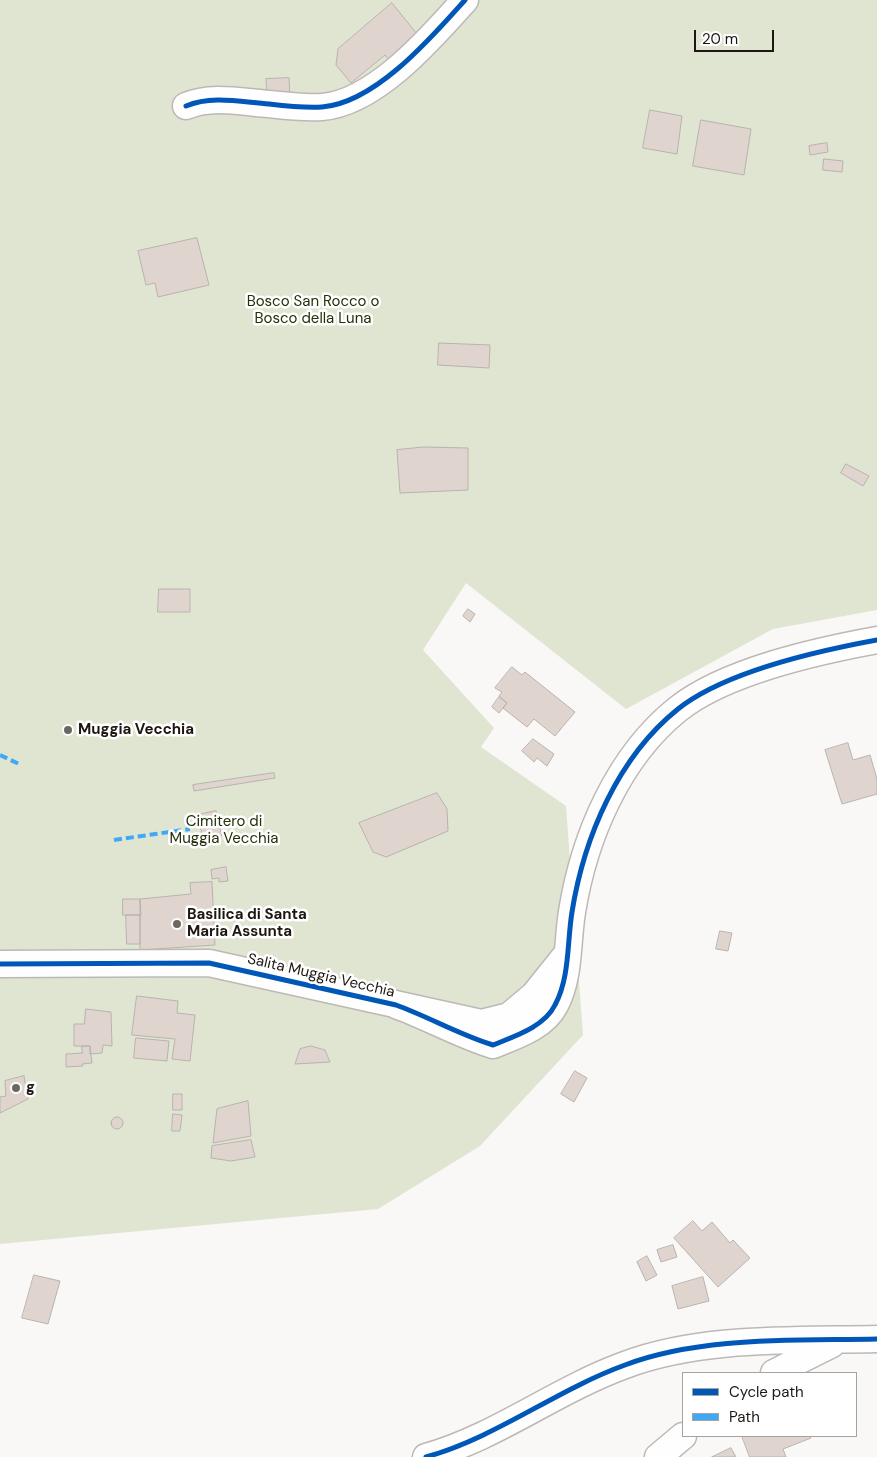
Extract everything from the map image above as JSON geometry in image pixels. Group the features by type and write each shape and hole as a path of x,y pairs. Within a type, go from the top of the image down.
{"street":[{"path":"186,106 210,99 322,107 361,96 388,76 436,32 465,0"},
{"name":"Salita Muggia Vecchia","path":"0,964 209,963 396,1006 481,1023 509,1016 534,995 568,952 580,873 603,809 615,783 643,745 679,708 727,681 790,659 877,640"},
{"path":"426,1457 499,1428 553,1398 624,1365 657,1355 711,1346 877,1339"},
{"path":"776,1372 839,1340"},
{"path":"658,1457 682,1437"}],"green space":[{"name":"Bosco San Rocco o Bosco della Luna","path":"0,0 877,0 877,610 773,629 626,709 466,583 423,650 494,728 481,747 566,806 583,1035 480,1146 378,1209 0,1244"}],"building":[{"path":"392,3 417,34 388,59 385,55 351,83 336,65 338,49"},
{"path":"289,78 290,99 267,98 266,79"},
{"path":"650,110 682,116 677,154 643,148"},
{"path":"701,120 751,129 744,175 693,166"},
{"path":"827,143 828,152 810,155 809,146"},
{"path":"824,159 843,161 842,172 823,170"},
{"path":"197,238 209,285 158,297 155,283 146,285 138,251"},
{"path":"439,343 490,345 489,368 438,365"},
{"path":"424,447 468,448 468,490 400,493 397,450"},
{"path":"846,464 869,476 863,486 841,473"},
{"path":"159,589 190,589 190,612 158,612"},
{"path":"468,609 475,614 470,622 463,616"},
{"path":"512,667 522,675 525,672 575,712 555,736 534,719 527,727 503,708 507,703 499,696 502,692 495,688"},
{"path":"499,697 507,703 499,713 492,707"},
{"path":"533,739 554,754 547,766 537,758 534,762 522,751"},
{"path":"848,743 853,760 870,755 877,779 877,794 842,804 825,750"},
{"path":"274,773 275,778 194,791 193,785"},
{"path":"437,793 447,809 448,831 386,857 373,852 359,823"},
{"path":"216,811 222,836 203,840 198,815"},
{"path":"226,867 228,881 219,882 219,878 212,879 211,870"},
{"name":"Basilica di Santa Maria Assunta","path":"212,882 215,945 140,950 140,899 191,894 190,883"},
{"path":"123,899 140,899 141,915 123,915"},
{"path":"126,915 140,915 140,944 127,944"},
{"path":"720,931 732,933 728,951 716,949"},
{"path":"137,996 178,1001 177,1013 195,1015 190,1061 172,1059 175,1039 132,1035"},
{"path":"86,1009 111,1012 112,1046 103,1045 102,1053 90,1054 90,1046 74,1046 74,1024 84,1024"},
{"path":"136,1038 169,1041 167,1061 134,1058"},
{"path":"82,1046 90,1046 92,1063 82,1064 83,1066 66,1067 66,1054 82,1053"},
{"path":"311,1046 325,1050 330,1062 295,1064 300,1049"},
{"path":"575,1071 587,1078 574,1102 561,1094"},
{"name":"g","path":"24,1076 28,1099 0,1113 0,1097 6,1096 5,1081"},
{"path":"173,1094 182,1094 182,1110 173,1110"},
{"path":"248,1101 251,1136 213,1143 217,1109"},
{"path":"173,1114 182,1115 180,1131 172,1131"},
{"path":"115,1117 119,1117 123,1123 119,1129 115,1129 111,1125 111,1121"},
{"path":"251,1140 255,1157 231,1161 211,1158 212,1146"},
{"path":"693,1221 702,1231 712,1222 730,1243 733,1240 750,1258 718,1287 674,1238"},
{"path":"673,1245 677,1257 661,1262 657,1250"},
{"path":"647,1256 657,1275 646,1281 637,1262"},
{"path":"34,1275 60,1281 48,1324 22,1318"},
{"path":"703,1277 709,1301 678,1309 672,1286"},
{"path":"742,1437 811,1438 783,1449 786,1457 750,1457"},
{"path":"731,1448 736,1457 712,1457"}],"marked path":[{"path":"0,755 19,764"},
{"path":"114,840 190,829"}],"cycle path":[{"path":"186,106 216,100 309,107 322,107 342,103 362,94 401,66 419,50 465,0"},
{"path":"0,964 209,963 396,1005 493,1045 536,1025 550,1013 555,1005 566,971 572,912 578,884 585,855 595,827 621,775 638,750 657,728 678,709 698,696 746,673 827,650 877,640"},
{"path":"426,1457 477,1438 600,1375 655,1356 685,1349 750,1342 877,1339"}],"place":[{"name":"Muggia Vecchia","path":"68,730"},
{"name":"Basilica di Santa Maria Assunta","path":"177,924"},
{"name":"g","path":"16,1088"}],"park label":[{"name":"Cimitero di Muggia Vecchia","path":"224,830"}]}
